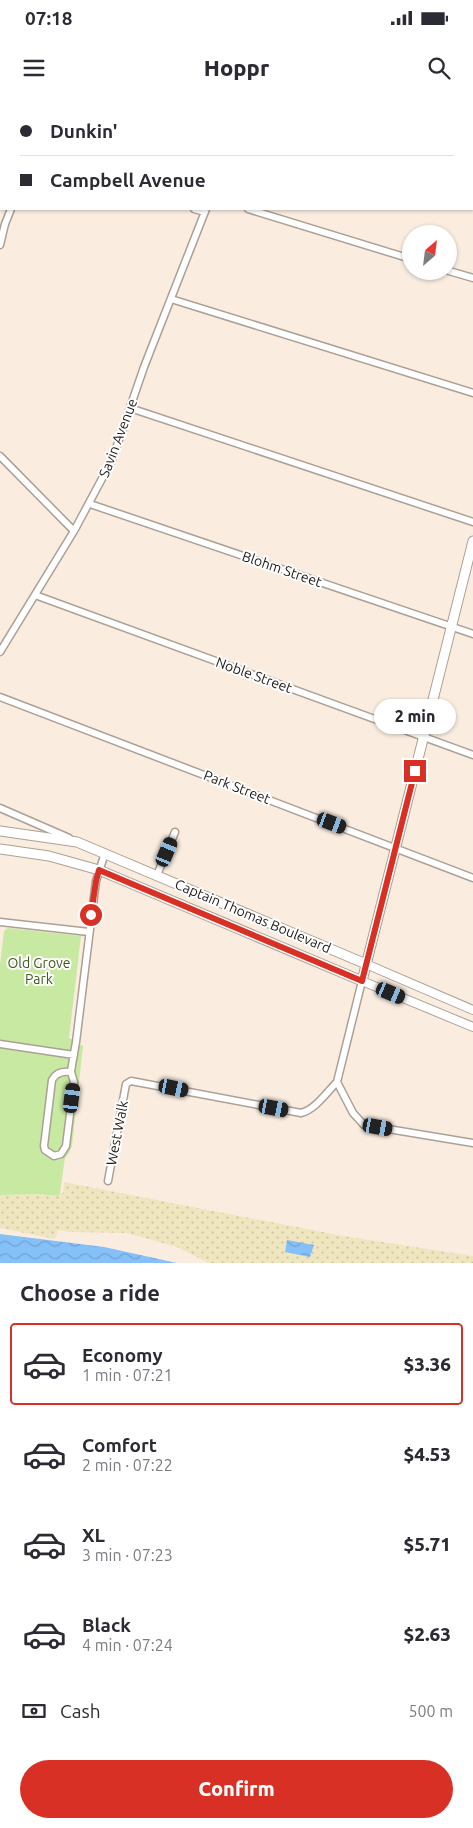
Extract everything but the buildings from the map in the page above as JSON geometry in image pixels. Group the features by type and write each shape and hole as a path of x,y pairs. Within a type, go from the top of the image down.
{"main road":[{"path":"362,981 473,541"},
{"name":"Captain Thomas Boulevard","path":"0,831 77,842 366,964"},
{"name":"Captain Thomas Boulevard","path":"0,849 49,856 99,870 362,981"}],"street":[{"path":"0,245 11,210"},
{"name":"Savin Avenue","path":"0,652 90,504 112,460 144,367 205,210"},
{"path":"251,210 402,256"},
{"path":"458,273 473,278"},
{"path":"171,299 473,393"},
{"path":"130,408 473,522"},
{"path":"0,456 74,531"},
{"name":"Blohm Street","path":"90,504 473,634"},
{"name":"Noble Street","path":"35,595 473,755"},
{"name":"Park Street","path":"0,697 473,878"},
{"path":"0,808 77,842"},
{"path":"157,875 175,832"},
{"path":"71,1072 64,1071 59,1073 52,1080 44,1146 45,1150 54,1156 61,1154 66,1146 74,1082 71,1072 89,932 96,881 105,853"},
{"path":"0,922 89,932"},
{"name":"Captain Thomas Boulevard","path":"366,964 473,1010"},
{"path":"362,981 337,1082 353,1114 364,1124 473,1144"},
{"name":"Captain Thomas Boulevard","path":"362,981 473,1027"},
{"path":"0,1044 74,1055"},
{"name":"West Walk","path":"108,1181 126,1084 131,1081 300,1113 306,1112 312,1107 337,1082"}],"sand":[{"path":"64,1182 343,1236 473,1256 473,1263 209,1263 177,1247 127,1233 58,1230 55,1239 0,1228 0,1195 39,1194 57,1196 58,1193 63,1193"}],"green space":[{"name":"Old Grove Park","path":"8,928 81,936 69,1038 83,1046 72,1146 65,1158 58,1196 39,1194 0,1195 0,964 4,931"}],"water":[{"path":"0,1234 104,1247 177,1263 0,1263"},
{"path":"287,1240 314,1245 310,1257 285,1252"}],"route":[{"path":"91,915 99,870 362,981 415,771"}]}
